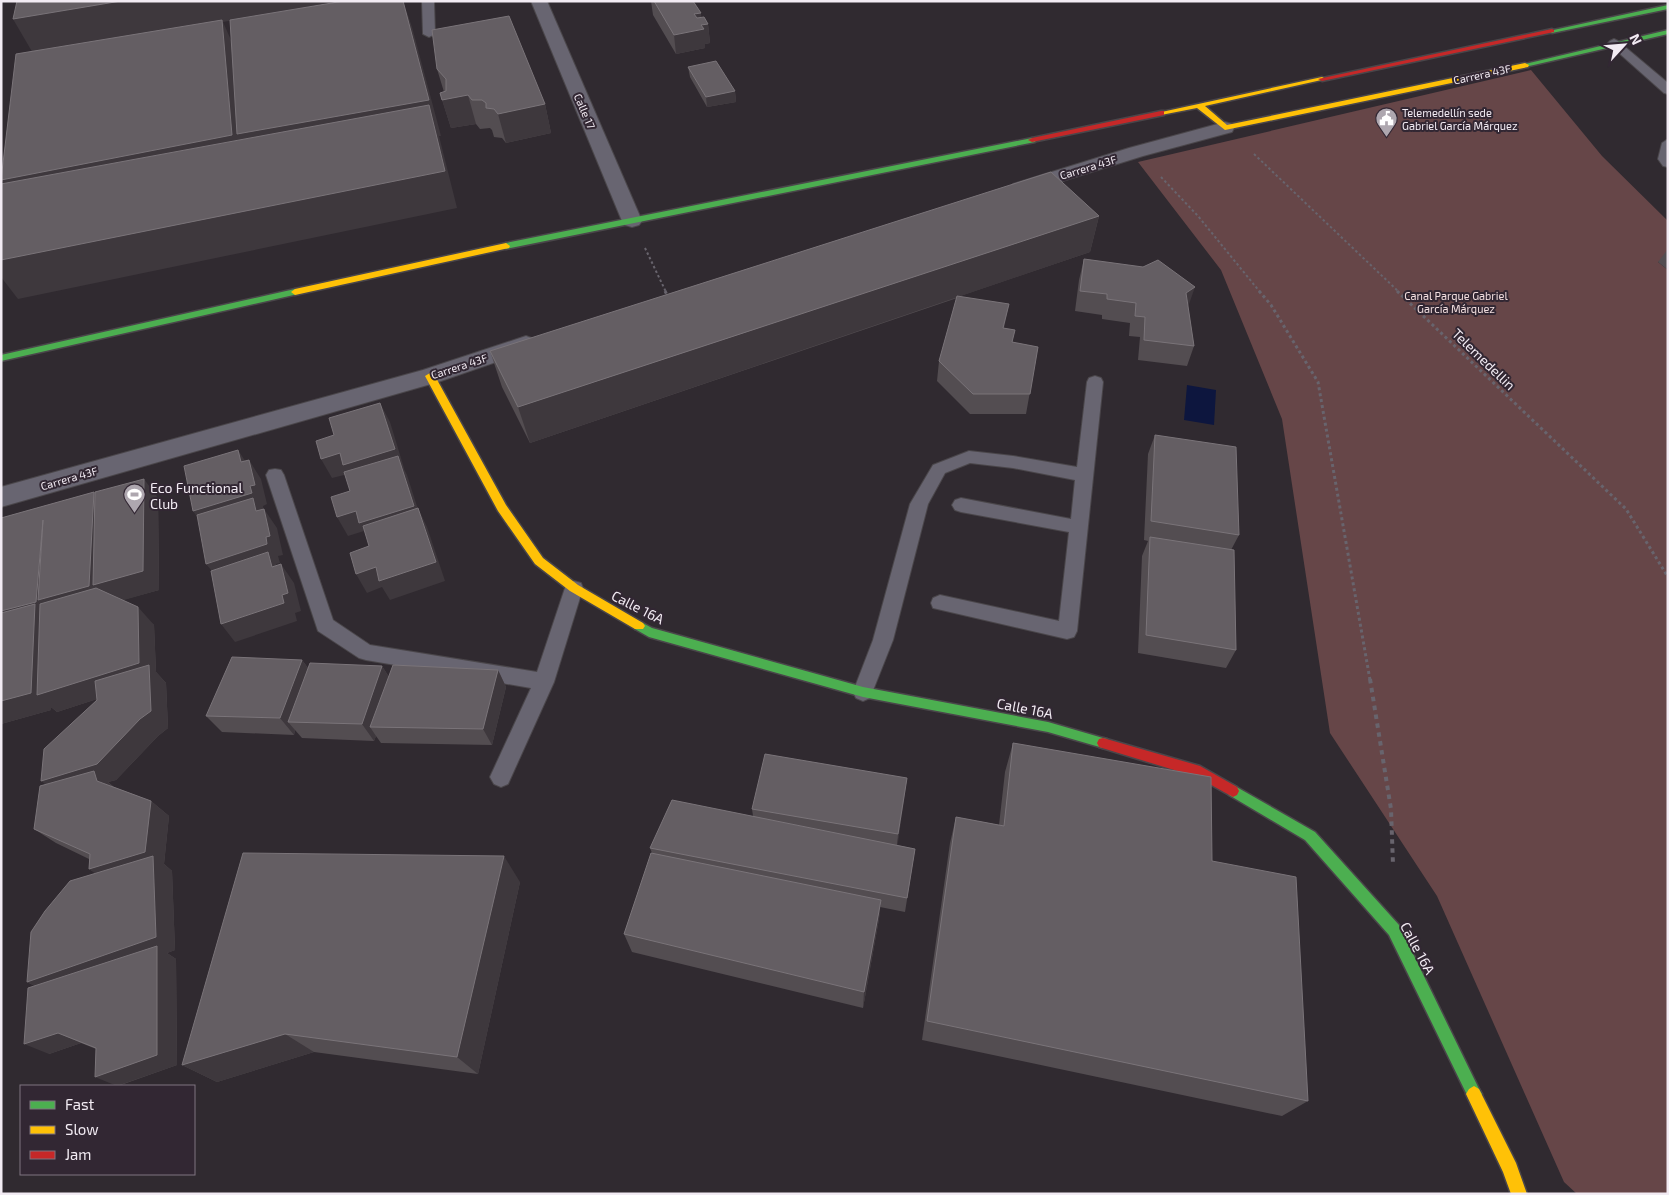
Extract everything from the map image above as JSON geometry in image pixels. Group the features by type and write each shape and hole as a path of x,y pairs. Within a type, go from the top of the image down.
{"street":[{"name":"Calle 17","path":"539,1 632,221"},
{"path":"1,358 423,263 1199,105 1668,7"},
{"name":"Carrera 43F","path":"1000,194 1136,152 1225,128 1539,62 1614,43 1668,32"},
{"path":"1199,105 1225,128"},
{"name":"Carrera 43F","path":"1,497 430,376 549,336"},
{"name":"Calle 16A","path":"430,376 502,508 539,560 574,588 649,632 863,692 1048,727 1200,772 1310,836 1394,930 1510,1169 1519,1194"}],"lane":[{"path":"428,1 429,34"},
{"path":"1614,43 1668,90"},
{"path":"1668,143 1665,159 1668,163"},
{"path":"940,603 1067,631 1095,382"},
{"path":"863,692 883,640 919,504 939,469 969,457 1013,462 1084,475"},
{"path":"275,475 325,625 366,652 544,682"},
{"path":"960,505 1078,527"},
{"path":"501,777 544,682 574,588"}],"path":[{"name":"Telemedellin","path":"1225,128 1626,509 1668,578"},
{"path":"1157,173 1198,216 1271,305 1318,382 1344,524 1391,809 1393,874"},
{"path":"632,221 668,297"}],"green space":[{"name":"Canal Parque Gabriel García Márquez","path":"1531,70 1602,156 1668,221 1668,257 1658,262 1668,270 1668,1194 1577,1194 1564,1182 1437,896 1330,733 1282,419 1221,270 1138,162"}],"water":[{"path":"1187,385 1216,390 1214,425 1184,420"}],"building":[{"path":"17,1 121,1 13,19"},
{"path":"344,1 403,1 429,100 237,134 230,20"},
{"path":"654,1 693,1 701,13 694,14 697,18 704,17 708,24 701,25 704,29 674,35"},
{"path":"509,16 545,104 498,114 494,109 486,108 486,103 482,100 472,100 468,95 442,100 440,93 446,91 446,79 437,69 432,30"},
{"path":"222,20 232,135 1,180 16,54"},
{"path":"716,61 735,91 706,97 688,67"},
{"path":"429,105 445,171 1,260 1,184"},
{"path":"1051,172 1099,216 518,407 490,351"},
{"path":"1084,259 1143,267 1158,260 1195,287 1186,293 1194,346 1144,340 1145,317 1135,316 1136,303 1107,299 1107,294 1080,291"},
{"path":"957,296 1009,304 1003,328 1015,330 1012,342 1038,347 1030,394 973,394 939,361"},
{"path":"380,403 395,449 343,465 340,453 321,459 316,441 334,435 329,418"},
{"path":"1155,435 1236,447 1239,535 1151,521"},
{"path":"238,450 241,462 249,460 255,485 250,486 252,493 193,511 184,466"},
{"path":"398,456 414,506 359,523 356,511 337,517 331,497 350,491 344,472"},
{"path":"144,479 143,571 93,585 95,492"},
{"path":"94,492 89,586 38,600 43,520 36,602 1,611 1,518"},
{"path":"253,498 256,511 264,509 270,536 266,537 267,544 206,564 197,515"},
{"path":"418,508 436,562 379,581 376,567 356,574 350,553 369,546 363,526"},
{"path":"1150,537 1234,550 1236,650 1146,635"},
{"path":"268,552 272,567 281,564 288,593 282,595 284,603 221,624 211,571"},
{"path":"96,588 138,607 139,663 37,695 40,604"},
{"path":"35,604 31,693 1,701 1,613"},
{"path":"232,657 302,660 280,718 206,716"},
{"path":"310,663 382,666 362,724 288,722"},
{"path":"149,665 151,711 140,719 97,764 41,781 44,749 97,700 95,681"},
{"path":"393,665 498,670 483,729 370,727"},
{"path":"1013,743 1211,777 1212,861 1296,877 1308,1101 927,1021 956,817 1004,826"},
{"path":"765,754 907,778 898,834 752,809"},
{"path":"94,771 97,781 151,801 145,852 89,869 90,854 34,829 40,786"},
{"path":"672,800 915,849 907,898 650,848"},
{"path":"243,853 504,856 457,1057 285,1034 182,1065"},
{"path":"651,853 881,900 864,992 624,934"},
{"path":"153,856 156,937 27,982 31,932 45,911 70,881"},
{"path":"157,946 157,1055 95,1077 96,1048 58,1033 24,1044 28,988"}],"traffic: fast":[{"path":"1552,31 1668,7"},
{"path":"1525,65 1668,32"},
{"path":"506,246 1032,140"},
{"path":"1,358 295,292"},
{"path":"639,626 649,632 863,692 1048,727 1103,743"},
{"path":"1233,791 1310,836 1394,930 1474,1094"}],"traffic: slow":[{"path":"1199,105 1225,128 1525,65"},
{"path":"1161,113 1322,79"},
{"path":"295,292 506,246"},
{"path":"430,376 502,508 539,561 574,588 639,626"},
{"path":"1474,1094 1510,1169 1519,1194"}],"traffic: jam":[{"path":"1322,79 1552,31"},
{"path":"1032,140 1161,113"},
{"path":"1103,743 1200,772 1233,791"}],"place":[{"name":"Telemedellín sede Gabriel García Márquez","path":"1386,137"},
{"name":"Eco Functional Club","path":"134,514"}]}
